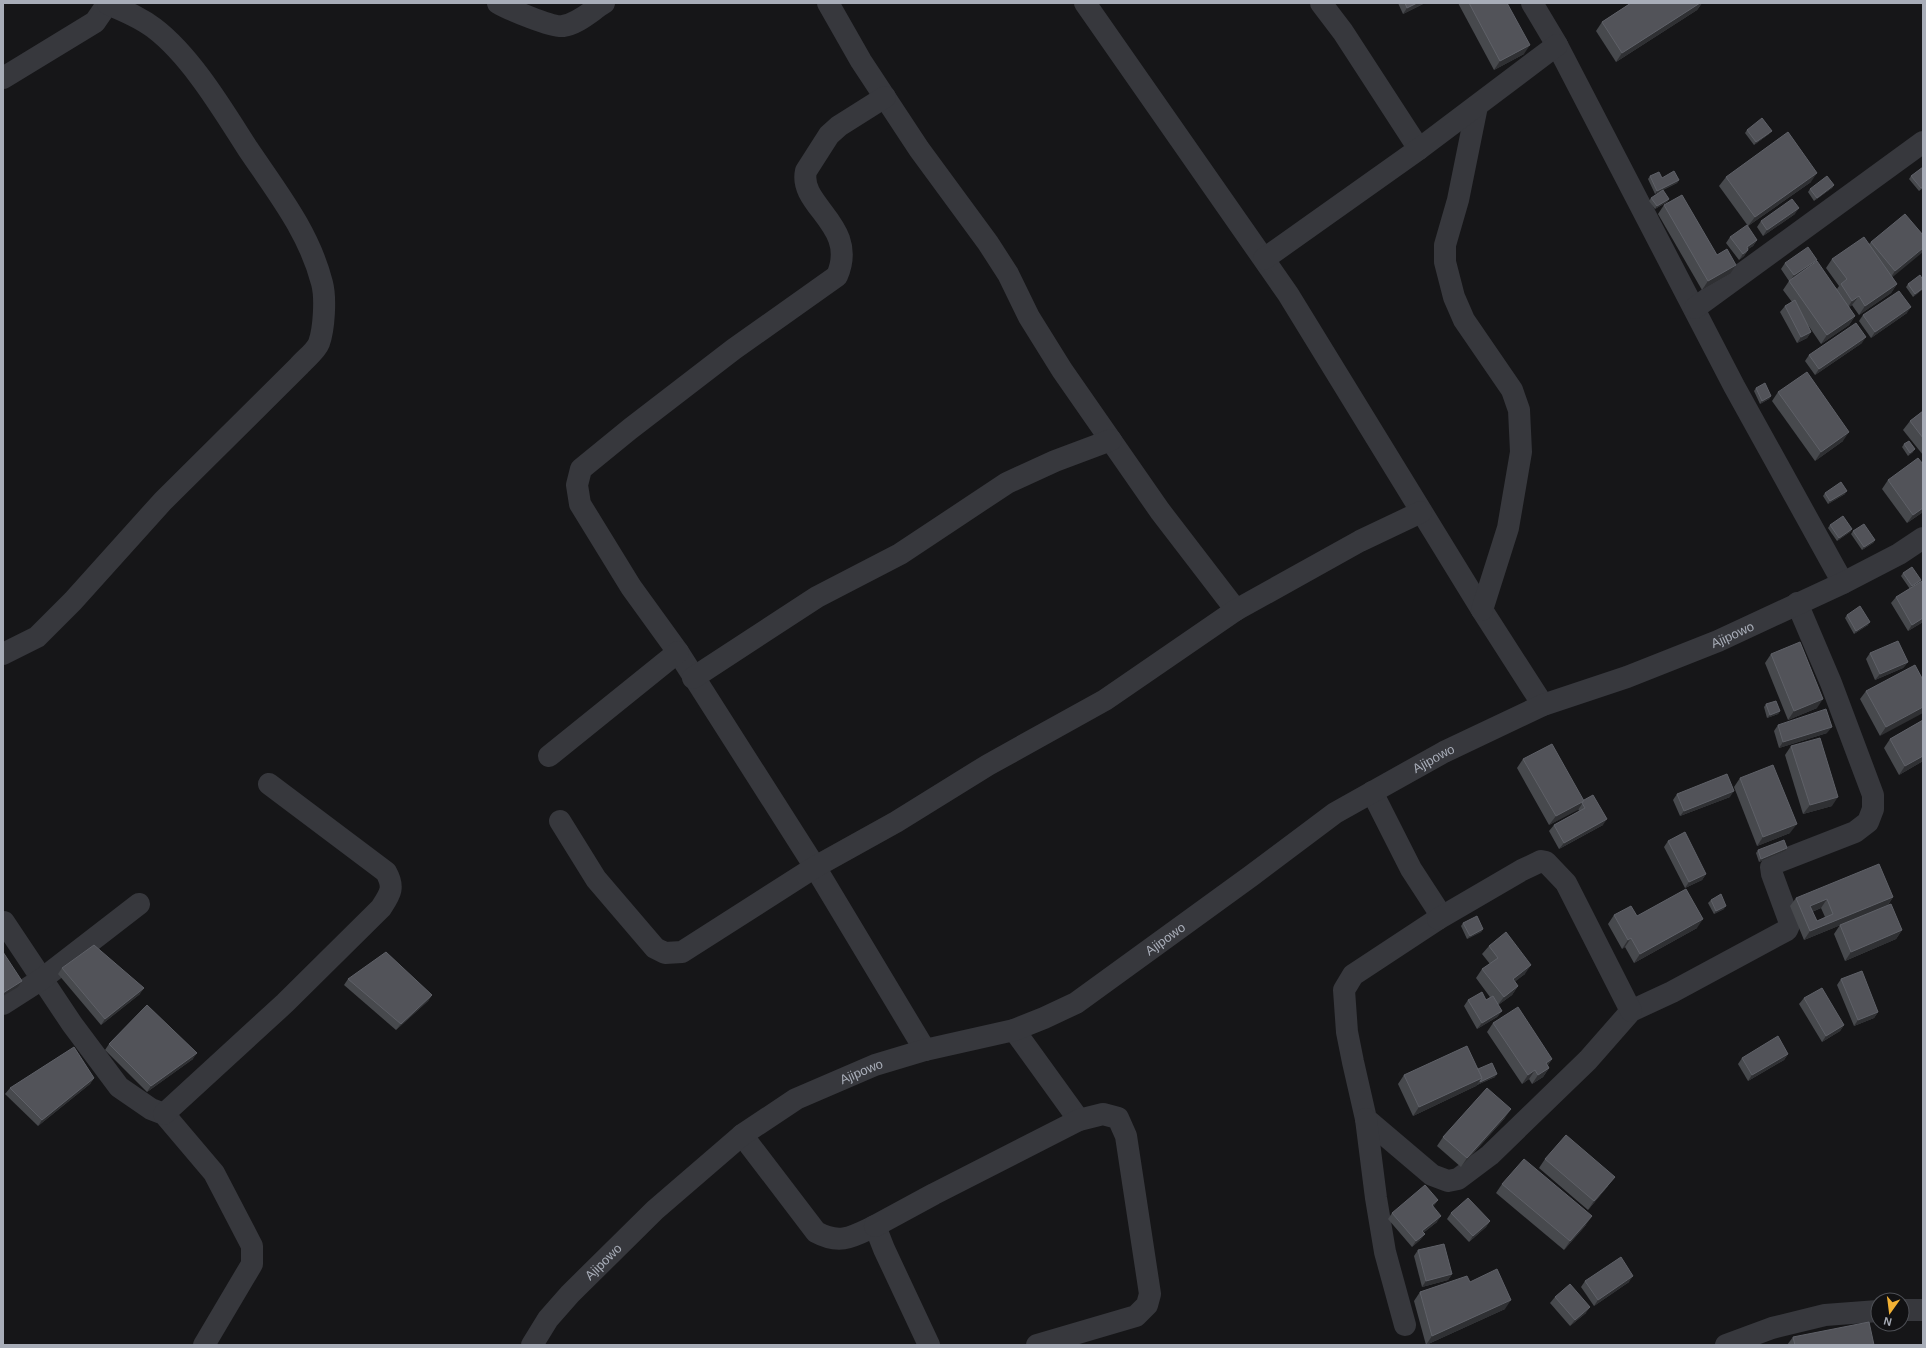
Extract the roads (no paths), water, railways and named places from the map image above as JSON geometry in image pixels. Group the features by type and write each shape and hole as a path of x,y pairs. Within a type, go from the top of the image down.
{"street":[{"path":"498,3 550,24 562,27 575,23 604,3"},
{"path":"828,3 861,61 919,149 988,243 1008,274 1029,318 1062,370 1160,511 1236,610"},
{"path":"1085,3 1288,294 1421,512 1543,705"},
{"path":"1321,3 1343,32 1419,149"},
{"path":"1532,3 1557,45 1695,308 1734,386 1843,583"},
{"path":"3,78 95,22 108,4 133,15 154,28 175,48 218,102 287,205 306,238 322,284 323,325 319,344 163,501 73,601 37,637 3,654"},
{"path":"1264,258 1419,149 1557,45"},
{"path":"885,97 839,126 829,135 806,171 806,187 838,234 841,244 842,266 837,276 728,354 630,429 581,469 578,486 580,504 631,587 678,652 693,678 815,867 925,1050"},
{"path":"1477,106 1458,200 1445,245 1445,262 1454,297 1464,320 1512,390 1519,410 1521,452 1508,528 1482,610"},
{"path":"1695,308 1923,142"},
{"path":"693,678 817,597 900,554 1007,483 1055,461 1111,440"},
{"path":"560,821 596,879 655,948 665,953 682,952 815,867 896,822 988,765 1105,700 1236,610 1360,541 1421,512"},
{"name":"Ajipowo","path":"532,1345 548,1319 570,1294 655,1210 742,1136 796,1099 875,1065 925,1050 1014,1030 1076,1003 1335,813 1444,752 1543,705 1627,677 1711,644 1843,583 1899,554 1923,538"},
{"path":"1366,1119 1432,1175 1448,1181 1458,1179 1490,1155 1588,1060 1631,1011 1672,992 1787,930 1790,922 1772,874 1771,867 1773,864 1854,832 1868,822 1873,809 1873,795 1831,683 1797,603"},
{"path":"549,756 678,652"},
{"path":"164,1114 285,1004 381,908 391,893 391,881 386,872 269,784"},
{"path":"1372,792 1411,869 1437,909 1438,919"},
{"path":"1405,1325 1385,1252 1376,1198 1366,1119 1347,1032 1344,990 1353,975 1438,919 1540,861 1546,862 1566,883 1631,1011"},
{"path":"3,1004 42,979 139,904"},
{"path":"4,922 72,1024 119,1087 151,1109 164,1114 214,1173 252,1246 252,1264 204,1345"},
{"path":"1014,1030 1079,1120"},
{"path":"742,1136 816,1232 829,1239 846,1239 875,1226 934,1194 1060,1132 1079,1120 1103,1114 1118,1118 1126,1136 1150,1294 1147,1305 1136,1316 1037,1345"},
{"path":"875,1226 884,1249 929,1345"},
{"path":"1910,1310 1923,1310"},
{"path":"1726,1345 1772,1328 1825,1315 1870,1312"}]}
